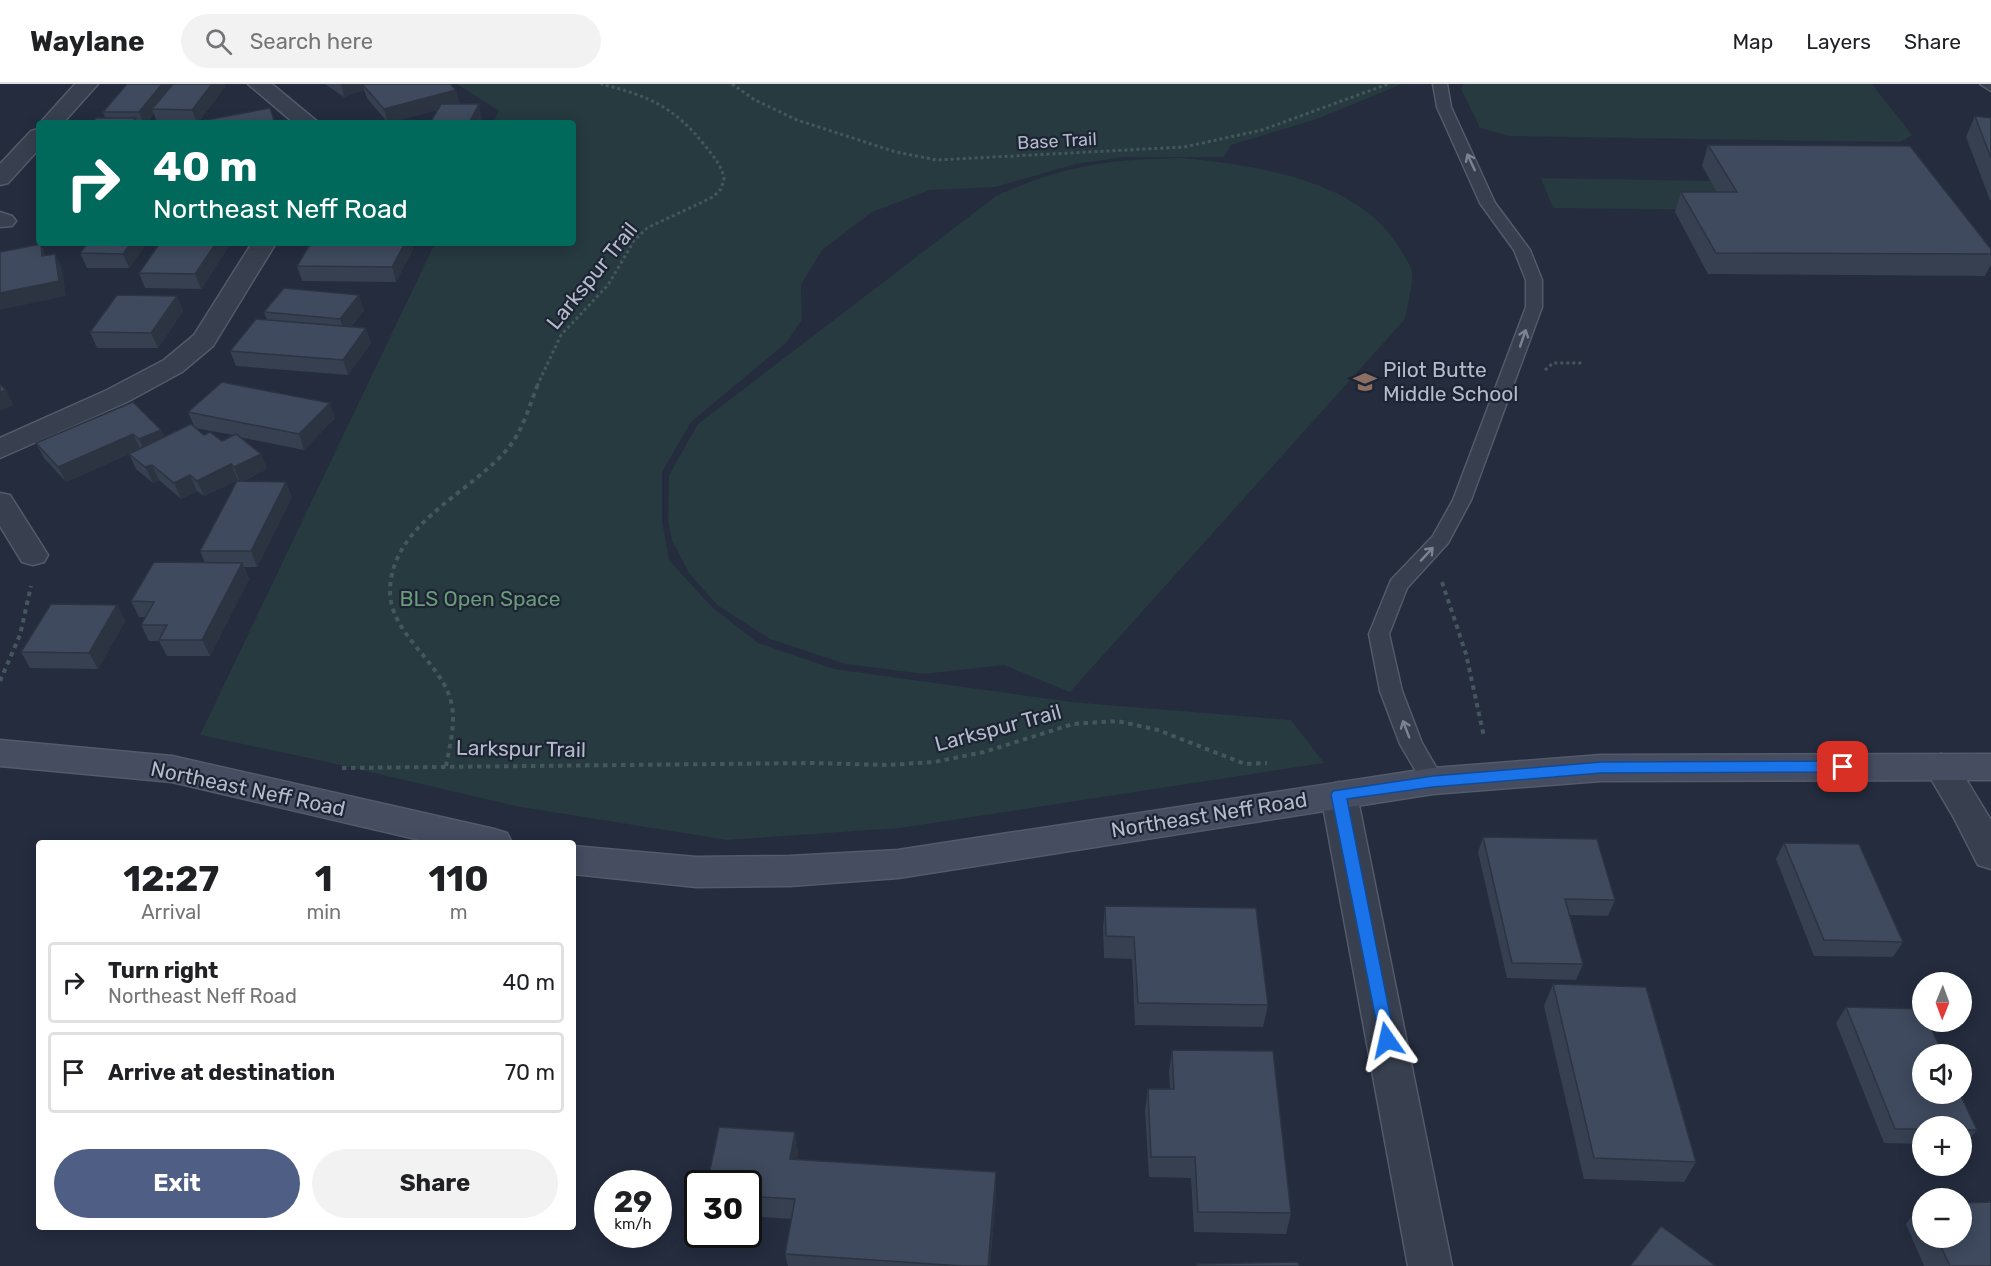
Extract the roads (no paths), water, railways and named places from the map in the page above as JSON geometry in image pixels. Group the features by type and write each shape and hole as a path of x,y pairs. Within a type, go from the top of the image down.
{"main road":[{"name":"Northeast Neff Road","path":"0,753 172,769 481,840"},
{"name":"Northeast Neff Road","path":"576,860 696,872 790,871 898,864 1433,781 1601,768 1991,767"}],"street":[{"path":"54,120 87,84"},
{"path":"259,84 304,120"},
{"path":"0,178 36,139"},
{"path":"0,449 117,396 173,366 204,340 262,246"},
{"path":"0,502 33,555"},
{"path":"1941,767 1970,813 1991,855"},
{"path":"1339,795 1430,1266"}],"lane":[{"path":"1433,781 1411,744 1391,691 1379,634 1398,585 1441,539 1462,500 1534,307 1534,280 1522,250 1488,203 1444,107 1440,84"},
{"path":"1987,84 1991,87"}],"place":[{"name":"Pilot Butte Middle School","path":"1365,382"}],"park label":[{"name":"BLS Open Space","path":"480,599"}]}
